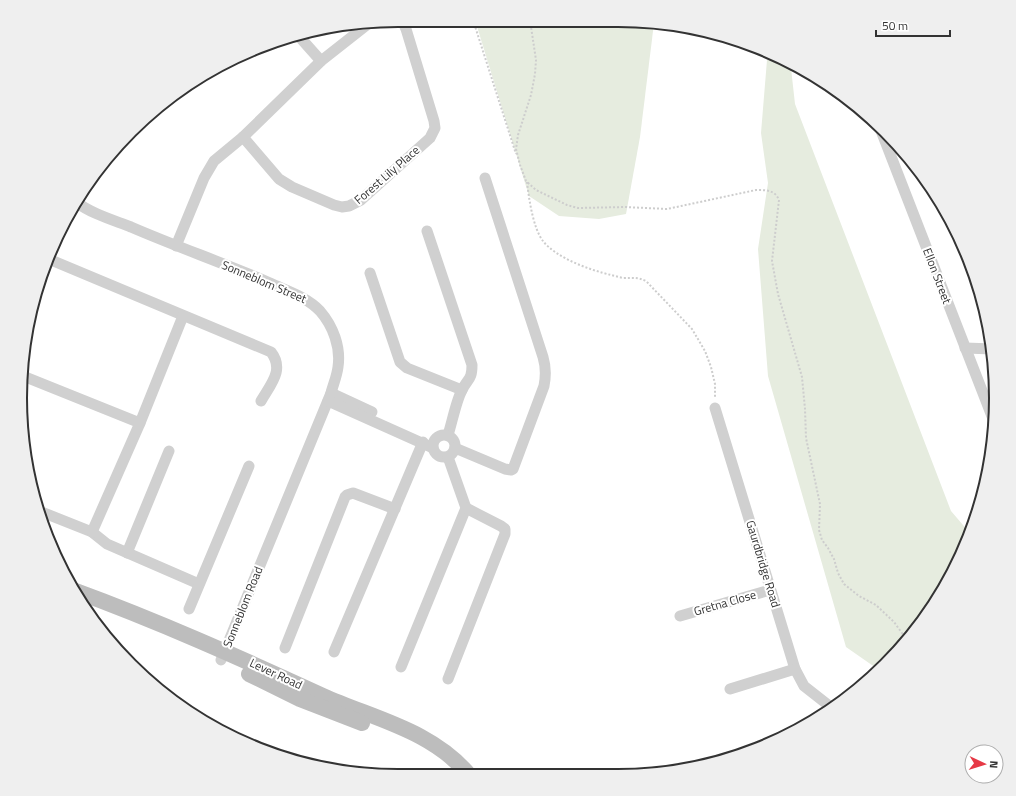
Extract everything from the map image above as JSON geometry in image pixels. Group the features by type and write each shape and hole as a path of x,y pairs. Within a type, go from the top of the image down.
{"main road":[{"name":"Lever Road","path":"83,594 126,609 223,656 300,699 414,743 433,752 446,761 453,769"},
{"name":"Lever Road","path":"89,603 402,727 438,746 451,756 463,769"}],"street":[{"name":"Forest Lily Place","path":"243,137 279,179 292,187 342,207 349,206 361,200 430,138 435,128 433,113 405,27"},
{"path":"176,246 204,178 214,161 243,137 321,61 362,29"},
{"path":"302,40 321,61"},
{"name":"Ellon Street","path":"885,141 989,408"},
{"path":"401,667 466,508 452,452 454,440 448,435 440,435 434,444 437,455 440,457 452,452 505,469 513,469 544,386 546,367 543,356 485,178"},
{"name":"Sonneblom Street","path":"82,205 97,213 176,246 256,277 309,301 320,311 334,333 339,355 338,368 330,397 265,553"},
{"path":"427,231 471,360 472,373 470,380 462,390 448,435"},
{"path":"53,261 271,352 276,358 277,369 275,377 261,401"},
{"path":"370,274 400,362 407,368 462,390"},
{"path":"92,532 140,423 183,316"},
{"path":"965,348 986,349"},
{"path":"28,378 140,423"},
{"path":"330,397 434,444"},
{"name":"Gaurdbridge Road","path":"715,408 795,669 804,686 827,704"},
{"path":"367,414 422,442 434,444"},
{"path":"334,652 422,442"},
{"path":"127,553 168,451"},
{"path":"189,609 249,466"},
{"path":"285,648 345,497 353,493 395,509"},
{"path":"448,679 505,534 505,529 502,526 466,508"},
{"path":"46,514 92,532 107,544 199,584"},
{"name":"Sonneblom Road","path":"223,656 265,553"},
{"name":"Gretna Close","path":"680,616 770,590"},
{"path":"730,690 795,669"}],"path":[{"path":"475,27 526,181 536,227 542,240 552,250 578,264 622,278 641,278 646,281 692,329 705,351 715,384 715,408"},
{"path":"520,165 516,149 518,135 531,95 535,74 536,60 531,27"},
{"path":"526,181 536,190 567,205 578,208 625,207 667,209 756,190 766,190 773,192 777,196 779,200 772,261 778,294 802,377 806,438 820,504 819,530 822,540 834,559 838,573 844,584 859,596 876,605 894,622 903,635"}],"shaded area":[{"path":"477,27 618,27 653,29 640,137 626,214 599,219 559,216 529,196"},
{"path":"767,60 772,60 791,70 795,104 951,511 965,528 951,562 926,604 897,643 874,666 846,647 768,376 758,249 768,183 761,133"}]}
